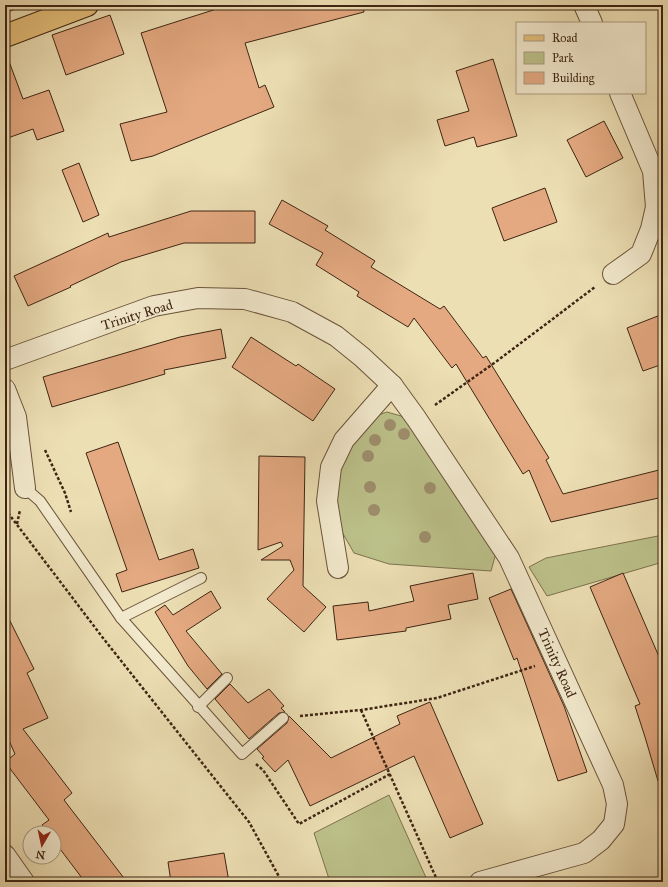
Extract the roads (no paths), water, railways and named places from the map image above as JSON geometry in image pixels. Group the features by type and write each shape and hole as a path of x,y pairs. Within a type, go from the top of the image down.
{"main road":[{"path":"5,36 87,5"}],"street":[{"path":"584,5 592,22"},
{"path":"613,274 641,254 651,229 656,208 658,172 620,94"},
{"name":"Trinity Road","path":"5,360 154,306 198,298 245,300 292,312 336,336 362,357 392,385 416,418 509,558 613,785 617,804 614,824 601,840 584,853 480,882"},
{"path":"338,568 327,501 331,467 344,440 392,385"},
{"path":"5,389 16,418 25,488"},
{"path":"5,855 24,882"}],"lane":[{"path":"25,488 40,501 121,618 242,754 284,718"},
{"path":"121,618 201,578"},
{"path":"198,706 227,678"}]}
